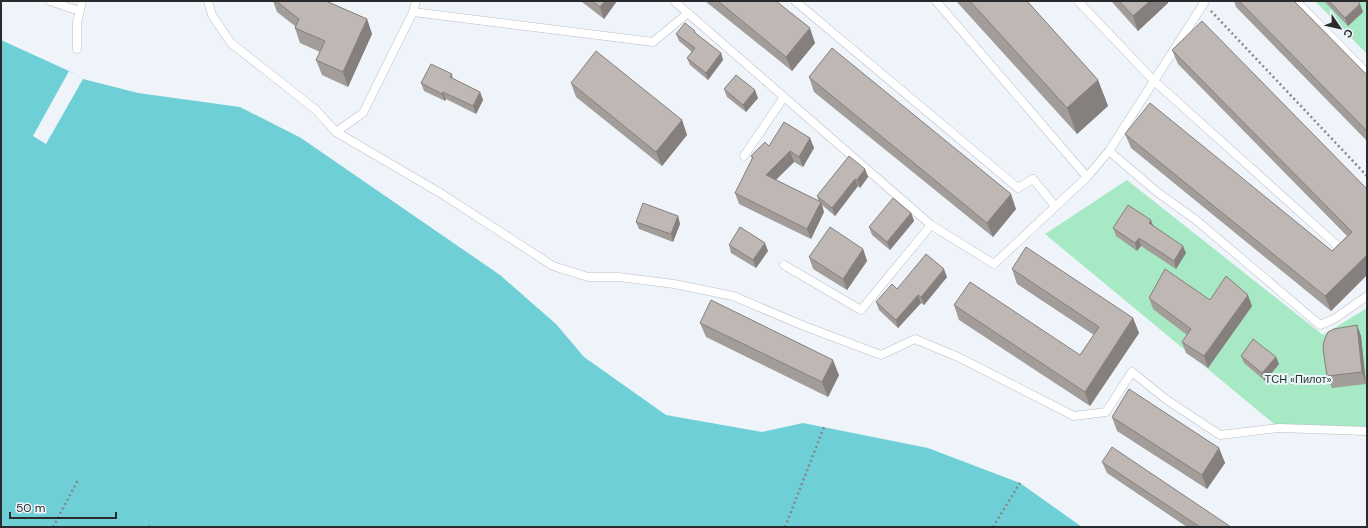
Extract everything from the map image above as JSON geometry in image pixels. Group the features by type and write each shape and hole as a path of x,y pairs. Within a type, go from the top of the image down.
{"lane":[{"path":"50,1 79,11"},
{"path":"77,49 77,23 82,1"},
{"path":"208,1 212,15 231,43 316,110 336,132 442,194 553,266 588,277 619,277 674,284 733,296 804,326 881,355 915,339 958,357 1074,416 1106,412 1132,372 1167,400 1220,435 1279,428 1367,431"},
{"path":"336,132 363,113 414,12 416,1"},
{"path":"674,1 930,225 994,264 1087,177 1109,151 1204,2"},
{"path":"795,1 1018,188 1033,179 1056,206"},
{"path":"936,1 1087,177"},
{"path":"1078,1 1153,80 1340,248"},
{"path":"1296,1 1367,73"},
{"path":"414,12 653,42 688,13"},
{"path":"744,156 784,97"},
{"path":"1109,151 1157,192 1196,220 1320,325 1334,319 1367,296"},
{"path":"784,265 861,310 930,225"}],"path":[{"path":"1204,2 1367,176"},
{"path":"785,527 824,427"},
{"path":"53,527 78,480"},
{"path":"993,527 1020,483"},
{"path":"149,527 152,522"}],"green space":[{"path":"1315,1 1367,1 1367,54"},
{"name":"ТСН «Пилот»","path":"1127,180 1323,335 1367,308 1367,436 1279,428 1045,234"}],"water":[{"path":"1,40 69,71 83,79 138,93 240,107 301,138 500,275 556,324 584,357 666,415 762,432 803,423 928,448 1020,483 1082,527 2,527"}],"pier":[{"path":"69,71 83,79 46,144 33,136"}],"building":[{"path":"276,1 326,1 367,19 343,72 316,60 325,41 295,28 299,19"},
{"path":"592,1 605,1 600,7"},
{"path":"718,1 776,1 810,28 786,57"},
{"path":"970,1 1027,1 1098,80 1067,108"},
{"path":"1119,1 1150,1 1133,16"},
{"path":"1239,1 1294,1 1367,75 1367,131"},
{"path":"1329,1 1358,1 1360,4 1345,18"},
{"path":"1202,21 1367,189 1367,255 1325,296 1125,134 1150,103 1332,251 1352,232 1172,50"},
{"path":"685,23 721,53 706,73 687,58 695,48 676,34"},
{"path":"832,48 1011,194 987,223 809,77"},
{"path":"596,51 682,120 656,152 571,83"},
{"path":"431,64 452,74 450,77 480,92 473,106 443,92 442,94 421,83"},
{"path":"736,75 755,90 743,105 724,89"},
{"path":"784,122 810,138 799,157 790,151 766,175 821,202 807,229 735,193 753,157 751,156 765,142 769,146"},
{"path":"849,156 865,169 832,208 817,196"},
{"path":"893,198 911,213 887,242 869,227"},
{"path":"643,203 678,216 671,234 636,222"},
{"path":"1128,205 1151,220 1149,223 1183,246 1174,261 1139,238 1135,243 1113,228"},
{"path":"740,227 765,243 753,260 729,245"},
{"path":"830,227 863,249 843,279 809,257"},
{"path":"1026,247 1133,318 1085,392 954,305 970,282 1080,355 1099,327 1012,269"},
{"path":"926,254 944,269 921,297 918,295 896,320 876,302 892,284 897,289"},
{"path":"1165,269 1210,300 1226,276 1248,295 1204,356 1182,342 1191,329 1149,298"},
{"path":"711,300 833,360 822,382 700,323"},
{"path":"1357,325 1362,372 1327,376 1323,349 1324,341 1328,332 1334,329"},
{"path":"1253,339 1276,357 1262,373 1241,356"},
{"path":"1129,389 1219,448 1202,475 1112,417"},
{"path":"1112,447 1231,527 1200,527 1102,462"}]}
